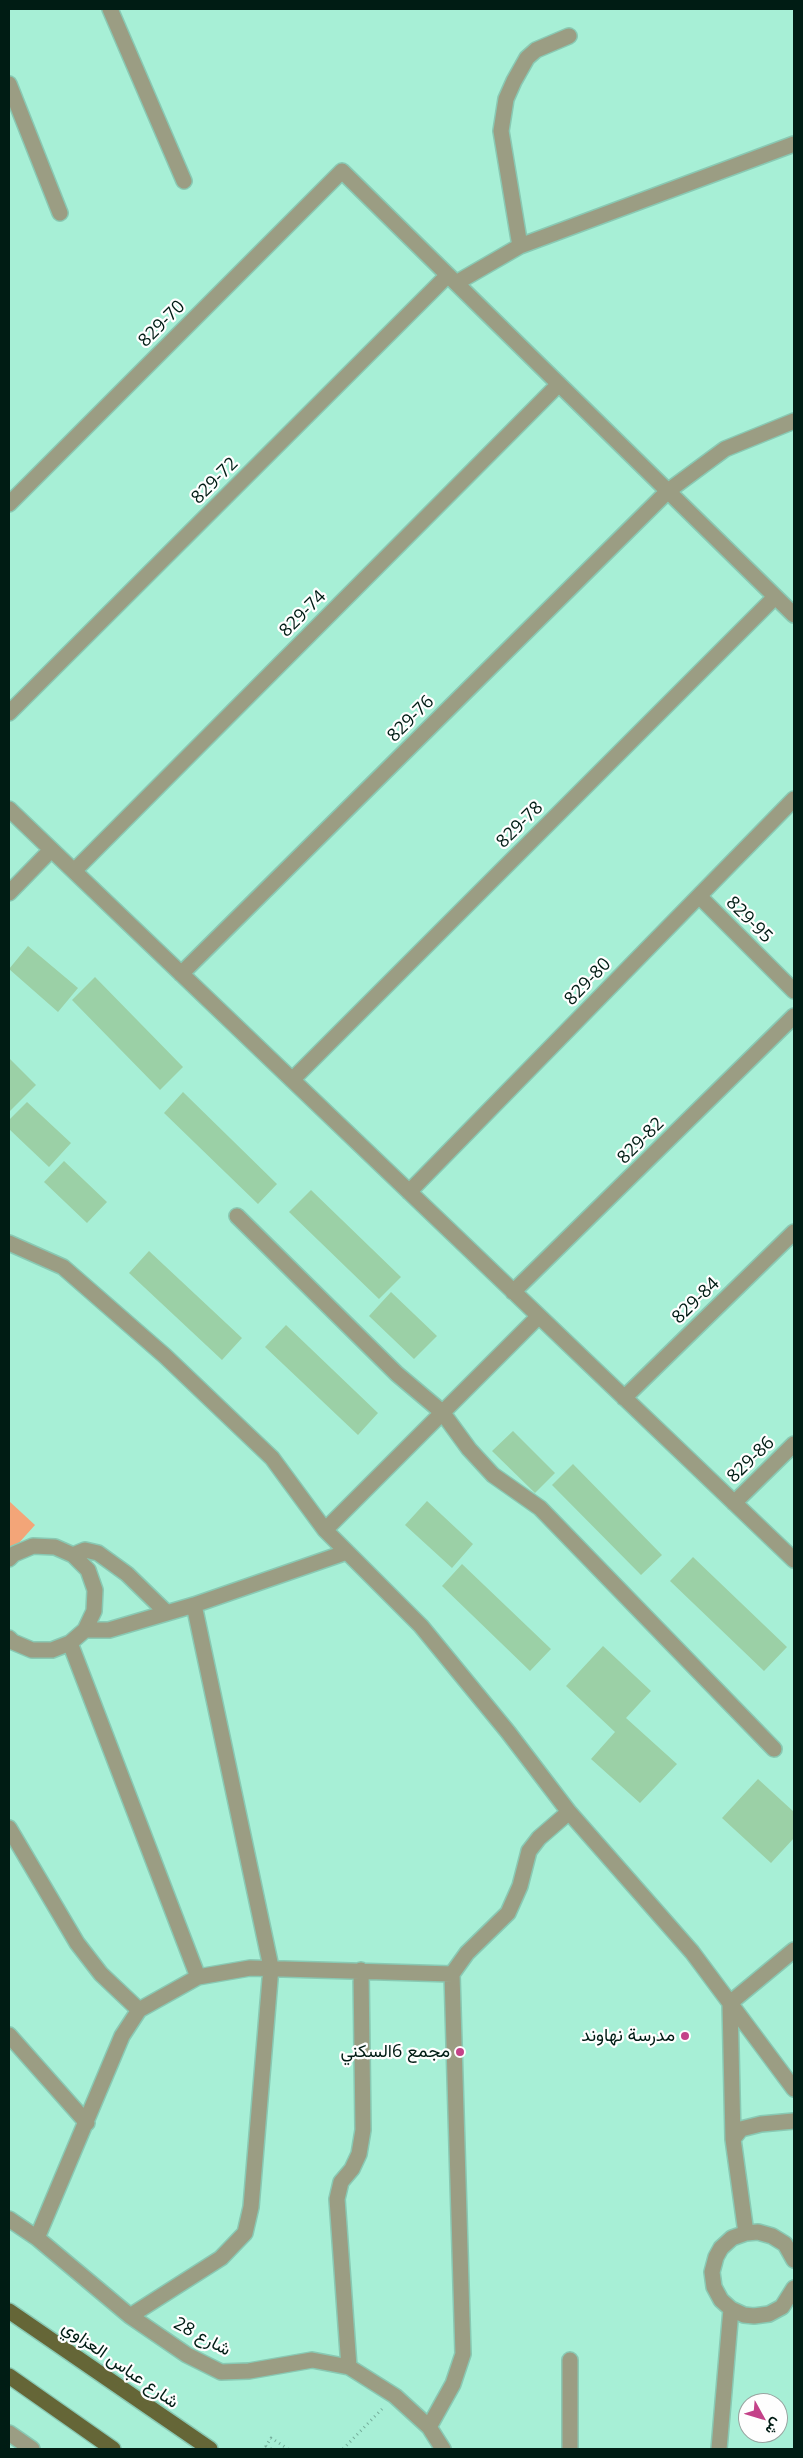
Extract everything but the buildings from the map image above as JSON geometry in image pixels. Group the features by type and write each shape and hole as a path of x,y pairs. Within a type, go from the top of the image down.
{"main road":[{"name":"شارع عباس العزاوي","path":"9,2311 210,2449"},
{"path":"9,2376 113,2449"}],"street":[{"path":"110,9 184,181"},
{"path":"520,246 501,131 506,100 527,58 536,50 569,36"},
{"path":"9,84 60,213"},
{"name":"829-72","path":"9,713 452,279 520,246 794,144"},
{"name":"829-70","path":"9,504 342,171 452,279"},
{"path":"452,279 794,615"},
{"name":"829-74","path":"74,871 559,384"},
{"name":"829-76","path":"181,974 668,491 724,449 794,421"},
{"name":"829-78","path":"292,1080 775,596"},
{"name":"829-80","path":"409,1192 794,799"},
{"path":"9,809 794,1560"},
{"path":"9,893 51,850"},
{"name":"829-95","path":"699,896 794,991"},
{"name":"829-82","path":"514,1292 794,1016"},
{"path":"237,1216 396,1374 442,1412 469,1449 493,1475 540,1508 774,1749"},
{"name":"829-84","path":"624,1398 794,1232"},
{"path":"9,1243 63,1267 165,1356 272,1458 325,1530 421,1626 508,1732 569,1812 692,1952 794,2089"},
{"path":"325,1530 539,1316"},
{"name":"829-86","path":"734,1503 794,1444"},
{"path":"9,1560 14,1554 34,1546 55,1547 74,1555 88,1570 95,1590 94,1611 85,1630 70,1643 52,1650 32,1650 13,1642 9,1638"},
{"path":"74,1555 85,1550 98,1553 127,1574 167,1613"},
{"path":"85,1630 109,1630 194,1605 347,1552"},
{"path":"130,2316 221,2258 244,2233 251,2207 271,1967 194,1605"},
{"path":"70,1643 198,1977"},
{"path":"429,2427 452,2384 463,2354 452,1974 467,1953 508,1913 520,1886 529,1852 539,1838 569,1812"},
{"path":"9,1828 77,1943 101,1974 138,2010"},
{"path":"730,2003 794,1950"},
{"path":"37,2238 122,2036 138,2010 198,1977 271,1967 452,1974"},
{"path":"349,2367 337,2199 341,2182 352,2169 359,2154 363,2130 361,1970"},
{"path":"730,2003 733,2139 746,2232"},
{"path":"9,2035 87,2123"},
{"path":"733,2139 741,2129 760,2124 794,2121"},
{"name":"شارع 28","path":"9,2219 37,2238 130,2316 187,2355 222,2372 249,2371 312,2360 349,2367 395,2396 429,2427 443,2449"},
{"path":"794,2260 789,2239 758,2232 746,2232 732,2238 722,2248 716,2258 712,2272 714,2287 721,2300 731,2309 744,2315 769,2314 782,2307 794,2288"},
{"path":"719,2449 731,2309"},
{"path":"570,2360 570,2449"},
{"path":"9,2433 32,2449"}],"path":[{"path":"343,2449 395,2396"},
{"path":"271,2449 266,2446 271,2438 288,2449"}],"shaded area":[{"path":"9,1501 35,1525 9,1554"}],"place":[{"name":"مدرسة نهاوند","path":"685,2036"},
{"name":"مجمع 6السكني","path":"460,2052"}]}
